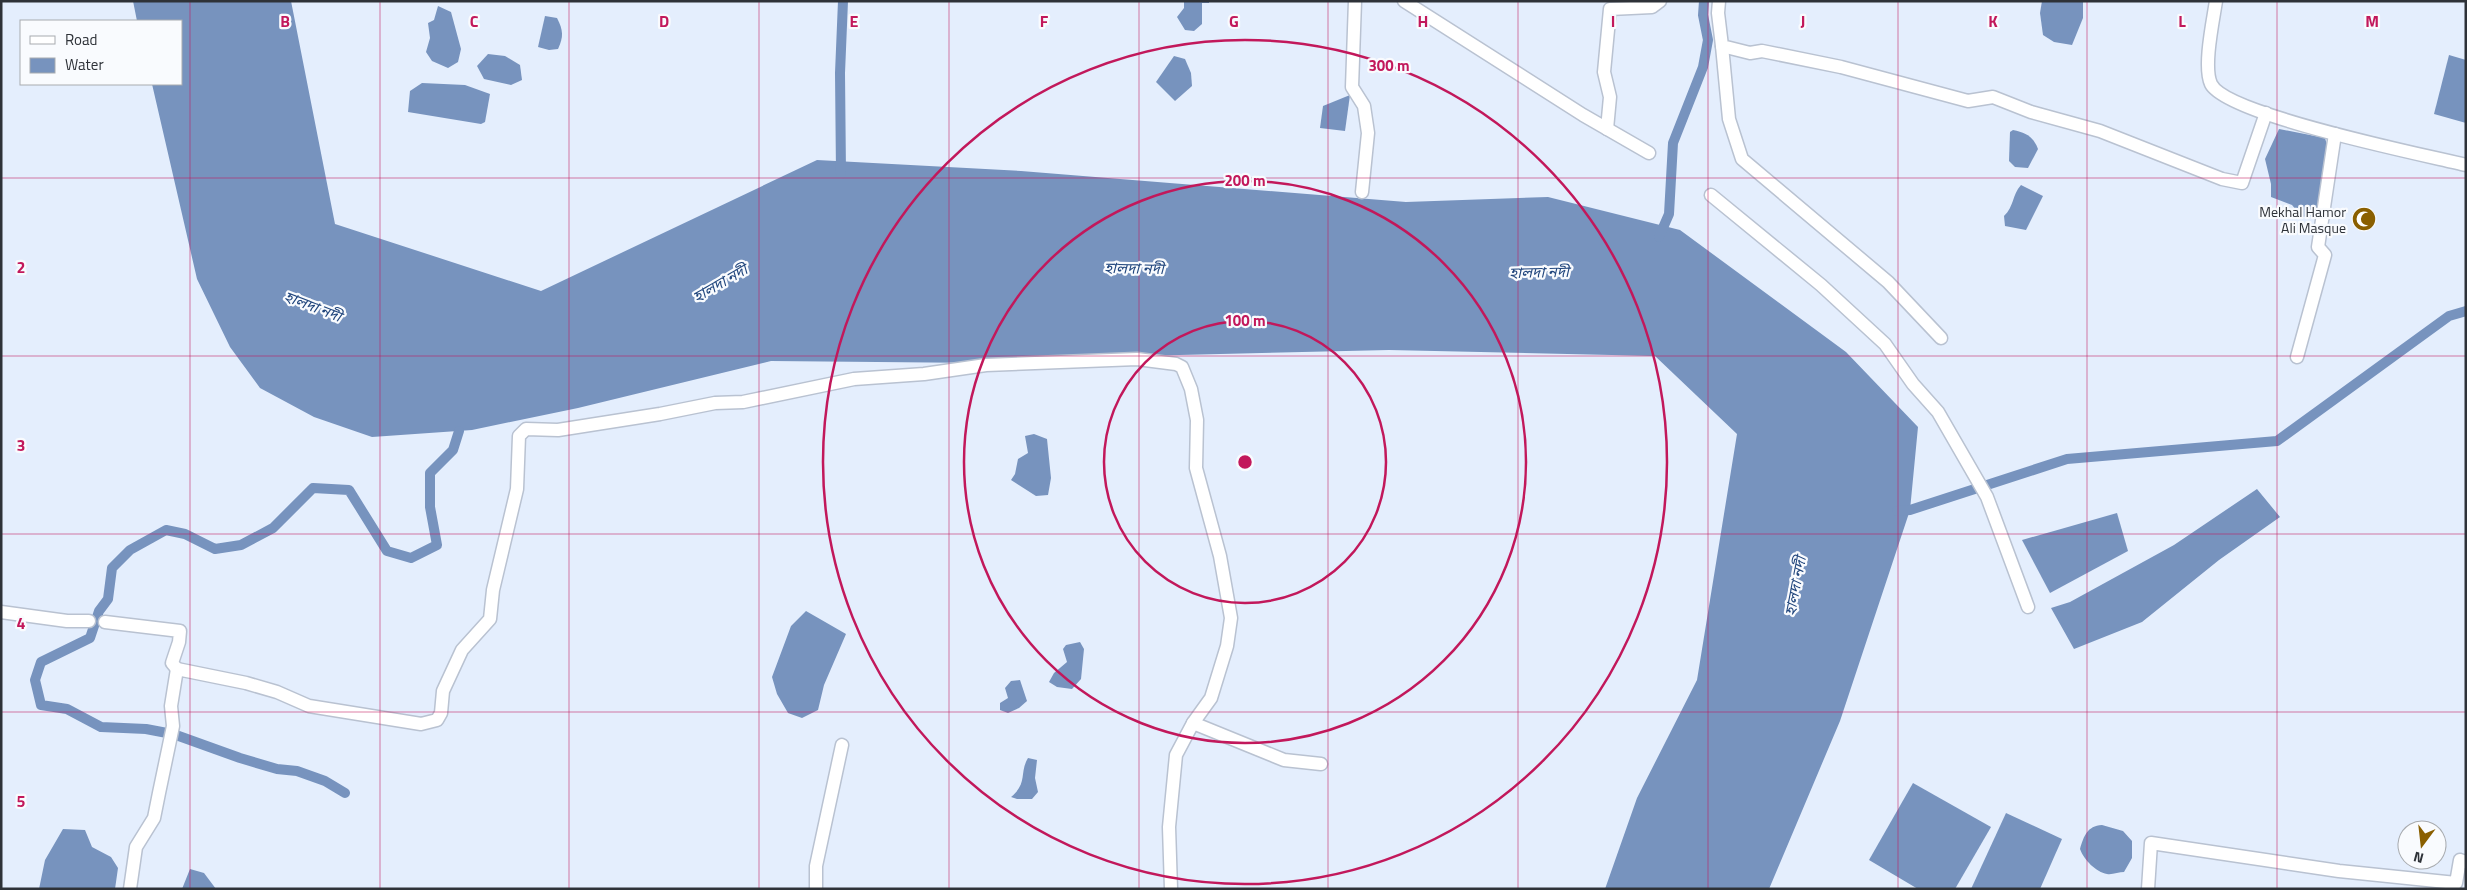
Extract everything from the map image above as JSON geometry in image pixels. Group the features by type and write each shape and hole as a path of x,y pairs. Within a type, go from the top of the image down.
{"street":[{"path":"1355,1 1352,86 1364,106 1368,133 1362,192"},
{"path":"1404,1 1649,154"},
{"path":"1607,129 1610,97 1604,72 1610,9 1652,7 1660,1"},
{"path":"1719,1 1718,13 1729,119 1742,159 1888,282 1941,338"},
{"path":"2216,1 2207,71 2211,85 2221,96 2242,106 2335,134 2466,165"},
{"path":"1722,46 1750,52 1762,51 1841,67 1968,101 1993,97 2031,112 2100,131 2222,179 2242,183 2247,174 2266,113"},
{"path":"2297,358 2325,255 2318,247 2335,134"},
{"path":"1711,194 1821,285 1886,344 1913,384 1938,412 1987,497 2028,607"},
{"path":"105,622 180,631 180,642 172,664 177,669 246,683 277,692 309,706 421,724 436,720 441,713 443,691 458,658 490,620 503,546 517,489 519,436 526,429 558,430 715,403 743,402 854,380 924,374 986,364 1137,359 1176,364 1182,367 1191,389 1196,420 1196,468 1220,556 1231,618 1227,646 1211,698 1193,723 1176,755 1169,828 1172,889"},
{"path":"1,612 66,621 89,621"},
{"path":"130,889 136,847 154,818 173,726 171,706 177,669"},
{"path":"1193,723 1284,760 1321,764"},
{"path":"816,889 816,866 842,745"},
{"path":"2148,889 2151,843 2339,871 2456,882 2460,860 2466,862"}],"water":[{"name":"হালদা নদী","path":"133,1 291,1 335,224 541,291 817,160 1021,171 1406,202 1548,197 1680,230 1846,352 1918,427 1910,510 1840,721 1769,889 1605,889 1637,798 1697,680 1737,434 1655,356 1389,350 1097,357 984,363 771,361 578,408 472,430 372,437 314,417 260,388 230,347 197,279 152,85 182,85 182,20 137,20"},
{"path":"1184,1 1209,1 1209,3 1202,3 1202,24 1194,31 1185,30 1177,17 1184,8"},
{"path":"2042,1 2083,1 2083,18 2072,45 2054,42 2043,35 2040,13"},
{"path":"438,6 451,12 461,49 458,62 448,68 432,61 426,52 430,38 428,23 434,20"},
{"path":"545,16 557,18 561,26 562,37 558,49 549,50 538,47"},
{"path":"488,54 505,56 520,65 522,80 511,85 484,79 477,66"},
{"path":"2449,55 2466,60 2466,123 2434,114"},
{"path":"1174,56 1185,59 1191,73 1192,86 1175,101 1156,82"},
{"path":"422,83 465,85 490,94 485,122 481,124 408,112 410,91"},
{"path":"1350,95 1345,131 1320,128 1323,106"},
{"path":"2279,129 2325,138 2329,152 2316,216 2302,217 2292,205 2271,197 2271,184 2265,159"},
{"path":"2013,130 2028,136 2034,141 2038,149 2028,168 2015,167 2009,161 2010,132"},
{"path":"2021,185 2043,196 2026,230 2005,226 2004,216 2010,209"},
{"path":"1034,434 1047,439 1051,478 1048,495 1036,496 1011,480 1015,474 1018,459 1028,453 1025,436"},
{"path":"2257,489 2280,517 2219,560 2142,622 2074,649 2051,608 2070,602 2174,545"},
{"path":"2117,513 2128,551 2050,593 2022,540"},
{"path":"806,611 846,634 824,685 818,710 802,718 788,713 777,694 772,677 791,626"},
{"path":"1080,642 1084,649 1081,679 1072,689 1057,687 1049,682 1054,673 1067,662 1063,649 1066,645"},
{"path":"1020,680 1027,701 1019,708 1008,713 1000,710 1000,703 1008,698 1005,688 1011,681"},
{"path":"1028,758 1037,760 1035,778 1038,792 1032,799 1011,797 1020,787 1025,763"},
{"path":"1913,783 1991,827 1955,889 1918,889 1869,860"},
{"path":"2006,813 2062,839 2040,889 1971,889"},
{"path":"2102,825 2123,831 2132,841 2132,858 2124,872 2109,874 2099,871 2084,857 2080,849 2087,832 2093,827"},
{"path":"63,829 85,830 92,847 111,857 118,868 115,889 39,889 45,860"},
{"path":"190,869 204,873 216,889 182,889"}],"waterway":[{"path":"841,174 840,73 843,1"},
{"path":"1659,237 1669,214 1673,143 1703,67 1708,40 1703,15 1704,1"},
{"path":"1897,511 1910,510 2067,459 2277,441 2449,316 2466,311"},
{"path":"167,733 146,729 101,727 67,709 41,705 35,680 41,662 90,638 99,611 108,599 112,568 130,550 166,530 185,534 215,549 241,545 273,528 313,488 349,490 387,551 411,558 437,545 430,507 430,473 453,450 459,431"},
{"path":"176,735 240,758 277,769 297,771 325,781 345,793"}],"place":[{"name":"Mekhal Hamor Ali Masque","path":"2364,219"}]}
